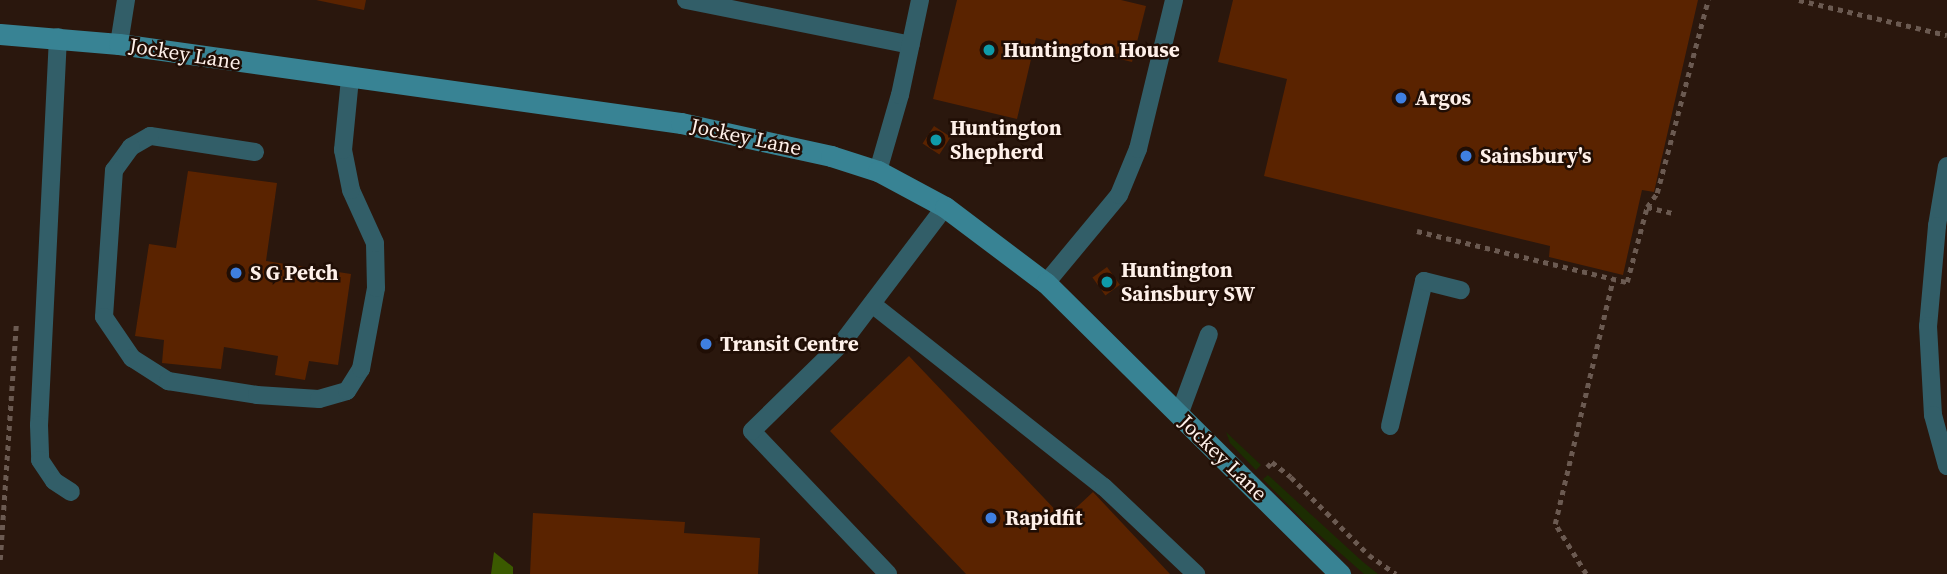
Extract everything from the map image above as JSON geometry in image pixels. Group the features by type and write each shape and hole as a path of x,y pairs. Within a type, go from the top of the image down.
{"street":[{"name":"Jockey Lane","path":"0,34 119,44 350,79 681,123 820,153 878,171 945,207 1046,283 1340,574"}],"lane":[{"path":"119,44 126,0"},
{"path":"686,0 911,45"},
{"path":"878,171 920,0"},
{"path":"1046,283 1119,195 1138,149 1174,0"},
{"path":"58,37 38,425 40,460 54,481 71,492"},
{"path":"255,152 150,136 131,147 114,170 104,317 132,358 168,381 257,395 319,399 347,391 360,369 376,288 375,243 351,190 343,150 350,79"},
{"path":"1947,166 1937,226 1928,326 1947,466"},
{"path":"888,574 752,431 842,343 945,207"},
{"path":"1390,426 1424,281 1461,290"},
{"path":"872,304 1104,487 1196,574"},
{"path":"1179,415 1209,334"}],"path":[{"path":"1417,231 1626,282 1647,207 1657,193 1708,0"},
{"path":"1799,0 1947,35"},
{"path":"1647,207 1673,213"},
{"path":"1586,574 1555,524 1613,279"},
{"path":"1272,462 1291,477 1369,555 1396,574"}],"green space":[{"path":"1226,432 1261,465 1256,470 1230,443"},
{"path":"1268,475 1378,574 1364,574 1307,524 1263,479"},
{"path":"494,552 513,567 513,574 491,574"}],"building":[{"path":"316,0 366,0 364,10"},
{"name":"Huntington House","path":"957,0 1121,0 1146,6 1132,62 1036,38 1017,119 933,99"},
{"name":"Sainsbury's","path":"1233,0 1698,0 1654,192 1642,190 1623,275 1549,257 1550,246 1264,176 1287,79 1218,62"},
{"name":"Huntington Shepherd","path":"934,126 951,137 939,155 923,144"},
{"path":"188,171 277,183 266,261 351,274 338,365 309,361 305,380 275,375 278,356 224,347 221,369 162,363 164,340 135,336 149,244 176,248"},
{"name":"Huntington Sainsbury SW","path":"1107,267 1120,285 1105,295 1092,278"},
{"path":"909,356 1064,519 1093,492 1170,574 966,574 830,431"},
{"path":"533,513 685,522 684,533 760,538 758,574 530,574"}],"place":[{"name":"Huntington House","path":"989,50"},
{"name":"Argos","path":"1401,98"},
{"name":"Huntington Shepherd","path":"936,140"},
{"name":"Sainsbury's","path":"1466,156"},
{"name":"S G Petch","path":"236,273"},
{"name":"Huntington Sainsbury SW","path":"1107,282"},
{"name":"Transit Centre","path":"706,344"},
{"name":"Rapidfit","path":"991,518"}]}
